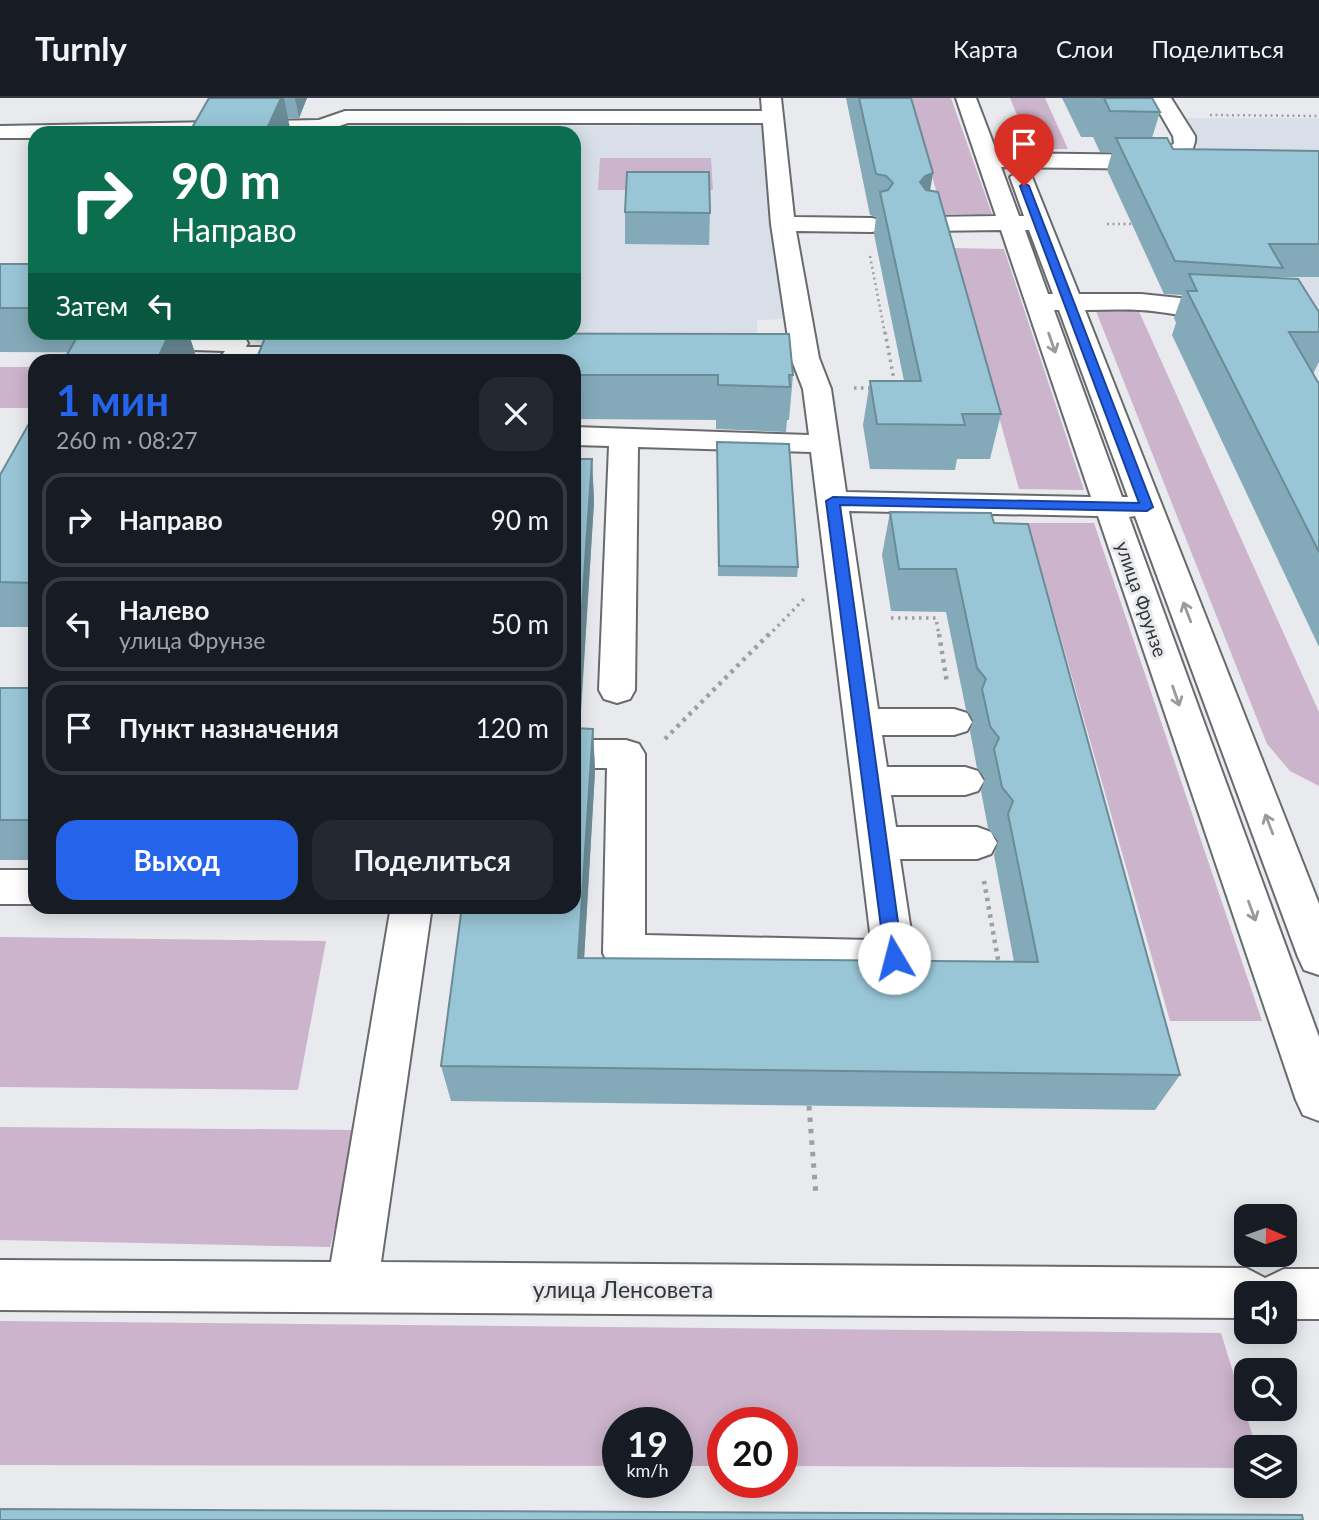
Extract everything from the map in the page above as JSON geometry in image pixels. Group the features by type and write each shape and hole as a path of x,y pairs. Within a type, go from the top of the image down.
{"street":[{"name":"улица Фрунзе","path":"965,98 987,160 1024,223 1054,302 1147,507 1302,867 1319,957"},
{"path":"987,160 1169,162 1185,144 1184,136 1166,106"},
{"path":"328,126 345,117 772,107 783,224 791,358 817,388 894,958 624,953 626,754 581,754"},
{"path":"192,126 201,108"},
{"path":"0,132 28,132"},
{"name":"улица Фрунзе","path":"1005,135 1015,160 1024,223"},
{"path":"928,224 1024,223"},
{"path":"783,224 868,225"},
{"name":"улица Фрунзе","path":"1054,302 1110,507 1319,1100"},
{"path":"1054,302 1141,302 1188,309 1251,311"},
{"path":"113,342 323,354"},
{"path":"581,436 824,444"},
{"path":"617,690 625,436"},
{"path":"833,501 1147,507"},
{"path":"862,722 954,722"},
{"path":"870,781 965,781"},
{"path":"879,843 977,843"},
{"path":"1237,867 1302,867"},
{"path":"0,887 28,887"},
{"path":"352,1287 411,914"},
{"name":"улица Ленсовета","path":"0,1284 1234,1293"},
{"path":"1297,1294 1319,1294"}],"path":[{"path":"1166,106 1319,116"},
{"path":"1108,224 1132,224"},
{"path":"868,225 896,388"},
{"path":"625,780 821,583 842,574"},
{"path":"808,1106 816,1196"}],"shaded area":[{"path":"909,98 951,98 992,214 943,214"},
{"path":"1010,98 1045,98 1068,149 1031,149"},
{"path":"1181,118 1319,118 1319,339 1281,277 1156,276 1112,180 1218,181"},
{"path":"406,121 412,125 640,126 651,121 760,123 766,129 786,319 757,320 758,338 264,346 254,340 581,340 581,126 341,126 351,122"},
{"path":"600,158 711,158 713,190 598,190"},
{"path":"952,248 1004,249 1084,490 1019,489"},
{"path":"1094,306 1137,307 1319,712 1319,786 1290,771 1267,744"},
{"path":"0,367 28,367 28,408 0,408"},
{"path":"1028,523 1094,523 1262,1021 1170,1021"},
{"path":"0,937 326,941 298,1090 0,1087"},
{"path":"0,1127 359,1130 330,1247 0,1240"},
{"path":"0,1321 1221,1333 1234,1375 1234,1421 1248,1421 1252,1435 1234,1435 1234,1468 798,1466 798,1407 707,1407 707,1466 693,1466 693,1407 602,1407 602,1466 0,1465"}],"building":[{"path":"209,98 281,98 268,126 193,126"},
{"path":"859,98 911,98 933,173 920,182 926,190 938,192 1001,414 962,414 965,425 877,424 870,381 921,381 880,192 888,190 893,183 886,176 876,174"},
{"path":"1104,98 1152,98 1160,112 1110,111"},
{"path":"1116,138 1167,138 1173,149 1319,151 1319,244 1269,244 1283,268 1175,261"},
{"path":"627,172 709,172 710,213 625,212"},
{"path":"0,264 28,264 28,308 0,308"},
{"path":"1189,274 1298,279 1319,312 1319,332 1289,332 1319,384 1319,552 1187,291 1197,291"},
{"path":"581,334 789,334 793,375 789,375 790,387 718,385 718,375 581,375 581,354 258,354 264,340 581,340"},
{"path":"75,340 166,340 160,354 67,354"},
{"path":"28,425 28,583 0,582 0,475"},
{"path":"717,442 789,444 798,567 719,566"},
{"path":"581,459 592,459 581,621"},
{"path":"890,512 991,513 994,523 1028,524 1180,1075 441,1066 461,914 581,914 578,958 1038,962 1008,814 1013,801 1002,787 994,749 999,738 990,726 982,689 986,679 977,668 956,569 899,569"},
{"path":"0,688 28,688 28,820 0,820"},
{"path":"581,728 593,729 581,912"},
{"path":"0,1509 1302,1515 1303,1520 0,1520"}],"route":[{"path":"894,958 833,501 1147,507 1024,186"}]}
